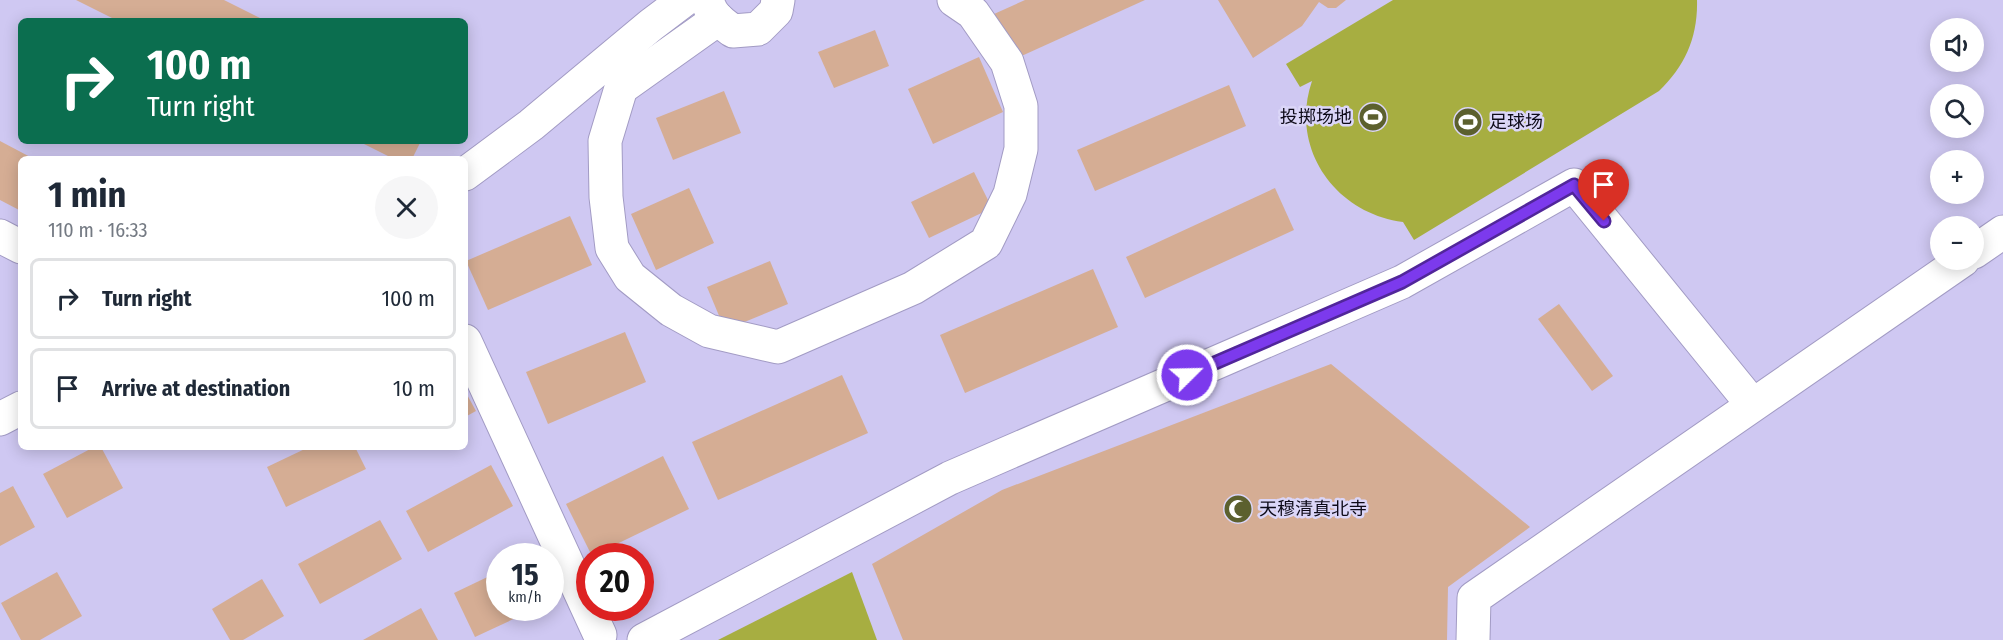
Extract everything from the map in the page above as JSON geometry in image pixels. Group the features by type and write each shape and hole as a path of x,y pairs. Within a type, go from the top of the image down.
{"street":[{"path":"468,172 531,125 684,0"},
{"path":"778,0 776,11 758,29 733,31 713,10 621,88 605,141 606,197 612,248 630,278 670,310 709,332 778,347 913,288 986,243 1010,194 1021,149 1021,106 1007,62 973,13 954,0"},
{"path":"644,640 950,478 1402,282 1574,185 1752,404"},
{"path":"1984,245 2003,232"},
{"path":"0,236 18,246"},
{"path":"1473,640 1474,598 1948,270"},
{"path":"468,348 600,635"},
{"path":"0,419 18,410"}],"green space":[{"path":"1393,0 1697,0 1697,14 1692,38 1683,61 1659,91 1414,240 1403,222 1379,216 1357,206 1338,191 1323,173 1313,153 1307,130 1307,106 1312,81 1300,87 1286,64"},
{"path":"852,572 877,640 718,640"}],"building":[{"path":"76,0 224,0 260,18 112,18"},
{"path":"1025,0 1145,0 1015,59 994,14"},
{"path":"1218,0 1346,0 1336,8 1328,8 1319,2 1302,26 1253,58"},
{"path":"875,30 889,66 834,88 818,52"},
{"path":"979,57 1003,112 933,144 908,89"},
{"path":"1229,85 1246,126 1095,191 1077,150"},
{"path":"724,91 741,133 673,160 656,118"},
{"path":"0,141 28,156 18,156 18,209 0,200"},
{"path":"364,144 420,144 414,156 388,156"},
{"path":"974,172 992,208 929,238 911,202"},
{"path":"689,188 714,243 656,270 631,214"},
{"path":"1275,188 1294,230 1145,298 1126,257"},
{"path":"570,216 592,265 488,310 468,265 468,260"},
{"path":"770,261 788,304 725,330 707,287"},
{"path":"1093,269 1118,327 965,393 940,335"},
{"path":"1559,304 1613,376 1592,391 1538,319"},
{"path":"625,332 646,382 548,424 526,372"},
{"name":"天穆清真北寺","path":"1331,364 1530,527 1448,587 1447,640 903,640 872,564 1002,490"},
{"path":"842,375 868,433 718,500 692,442"},
{"path":"468,396 476,411 468,415"},
{"path":"88,450 103,450 123,488 67,518 43,474"},
{"path":"303,450 356,450 366,469 286,507 267,467"},
{"path":"663,456 689,509 619,543 586,543 566,504"},
{"path":"491,465 513,506 428,552 406,511"},
{"path":"13,486 35,527 0,546 0,493"},
{"path":"380,520 402,559 320,604 298,564"},
{"path":"57,572 82,616 40,640 21,640 1,603"},
{"path":"486,578 486,621 509,621 475,637 454,593"},
{"path":"262,579 284,616 243,640 230,640 212,609"},
{"path":"421,608 438,640 363,640"}],"place":[{"name":"投掷场地","path":"1373,117"},
{"name":"足球场","path":"1468,122"},
{"name":"天穆清真北寺","path":"1238,509"}],"route":[{"path":"1187,375 1402,282 1574,185 1604,221"}]}
